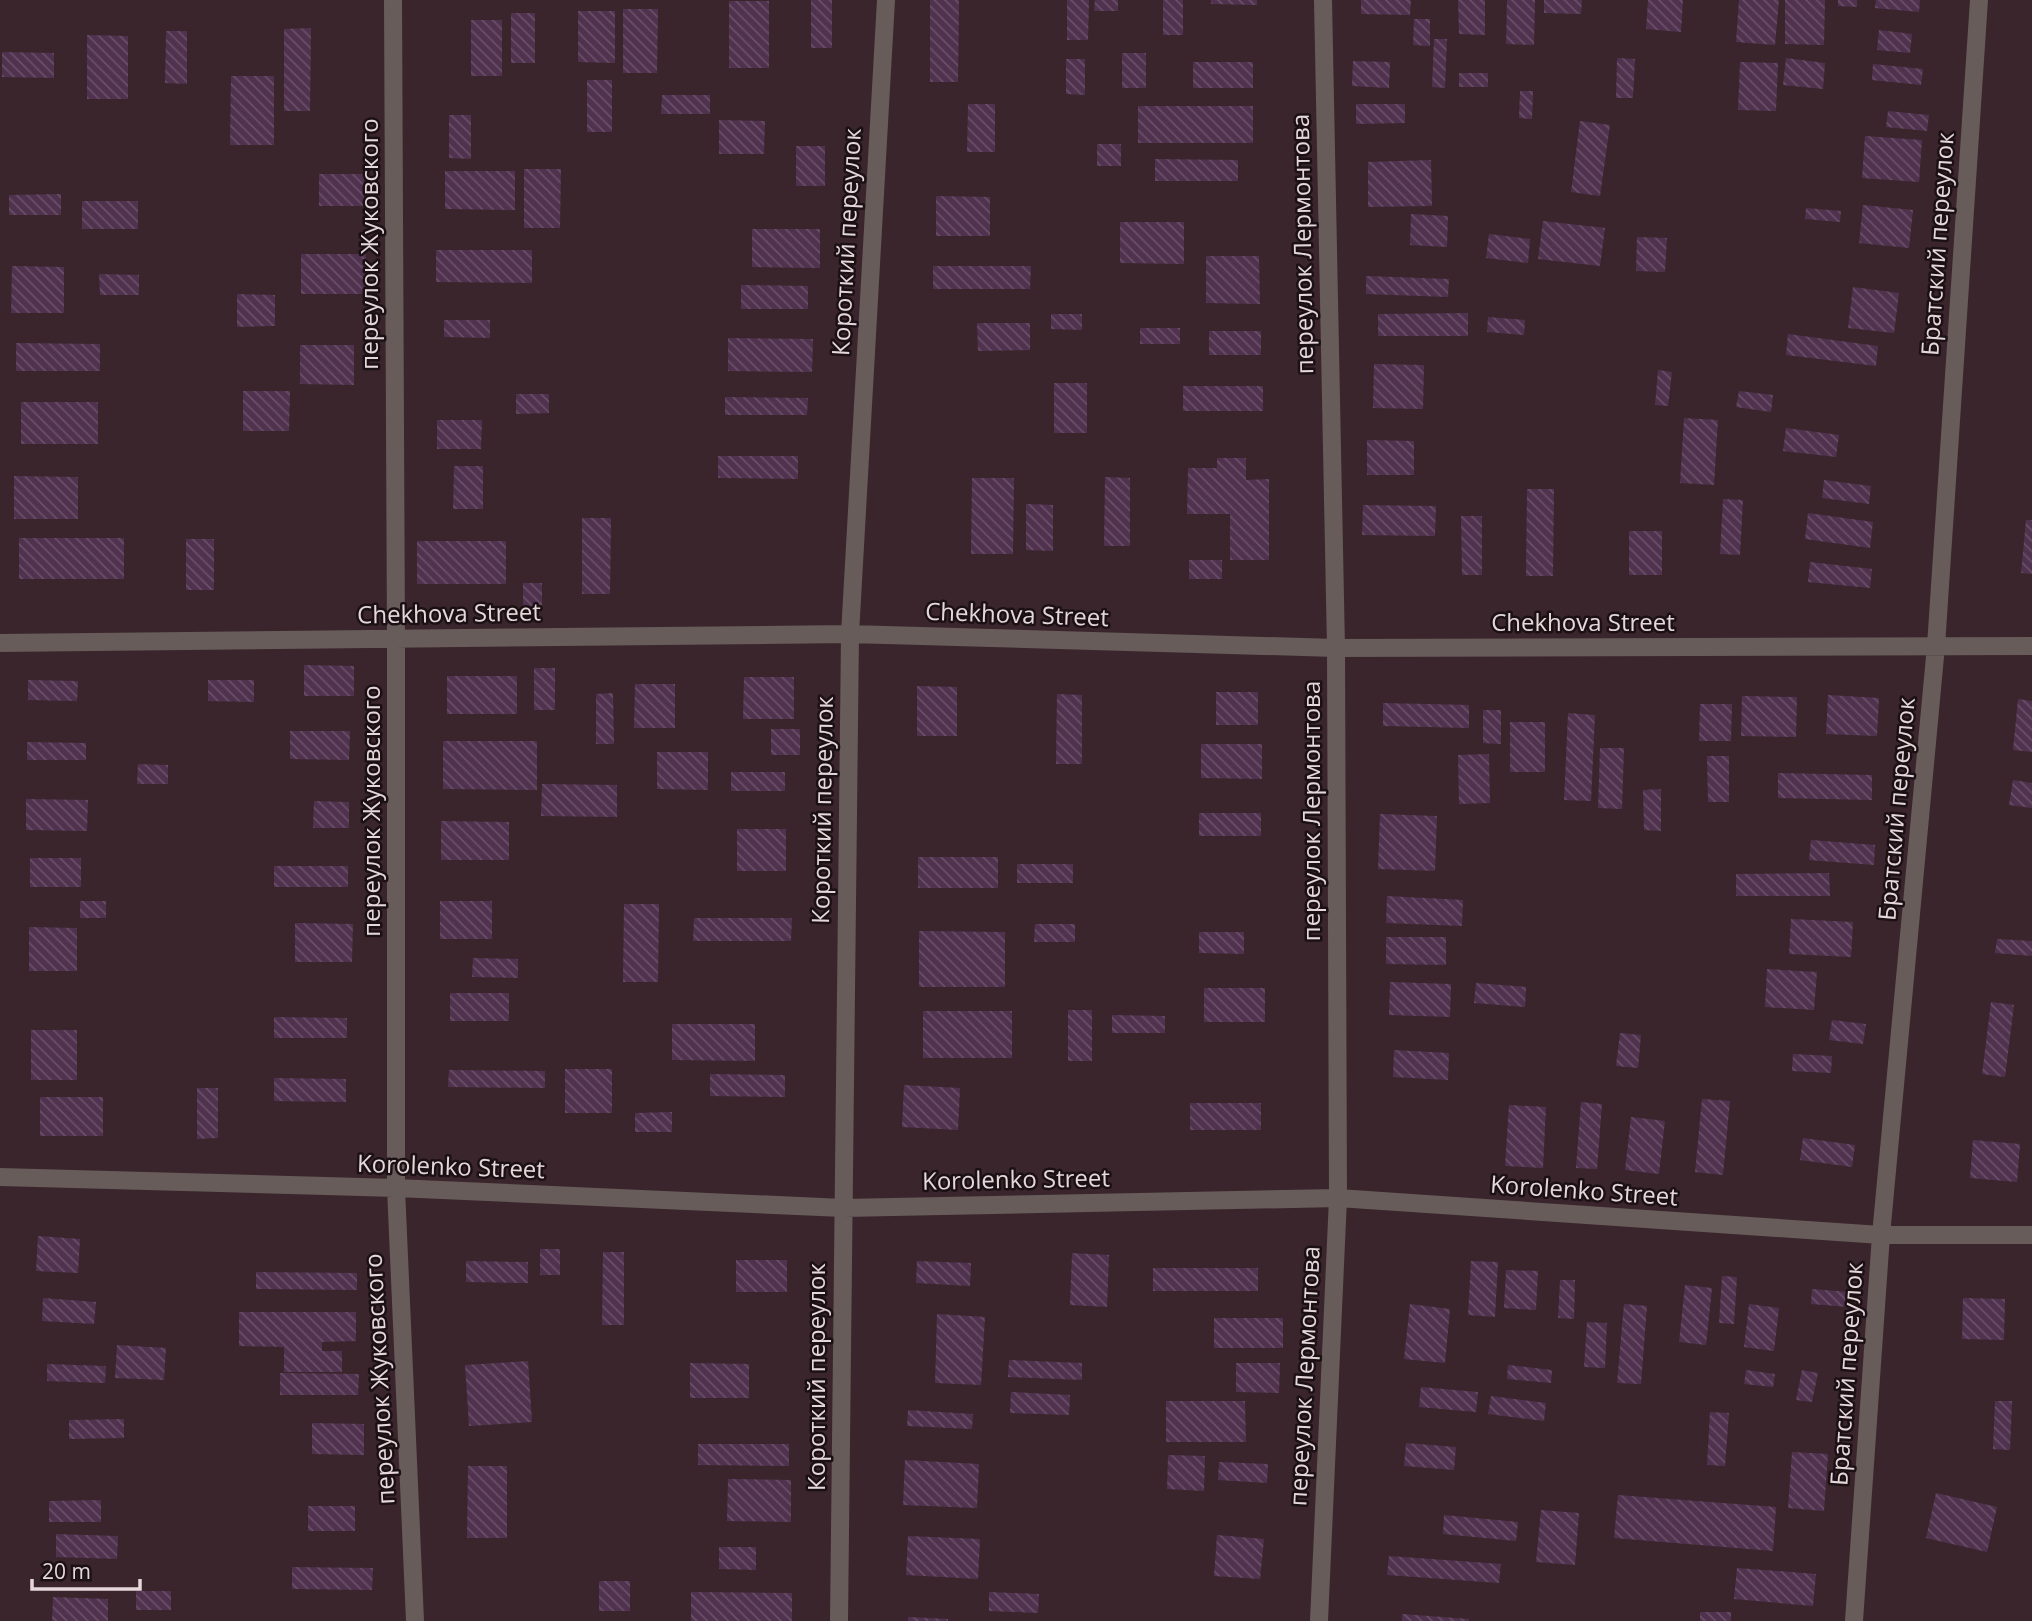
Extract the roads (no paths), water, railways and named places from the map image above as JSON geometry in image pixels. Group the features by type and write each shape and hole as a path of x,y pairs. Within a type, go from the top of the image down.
{"street":[{"name":"переулок Жуковского","path":"393,0 396,1188 415,1621"},
{"name":"Короткий переулок","path":"839,1621 850,634 886,0"},
{"name":"переулок Лермонтова","path":"1319,1621 1338,1198 1336,648 1323,0"},
{"name":"Братский переулок","path":"1854,1621 1881,1235 1936,646 1979,0"},
{"name":"Chekhova Street","path":"0,643 850,634 1336,648 2032,646"},
{"name":"Korolenko Street","path":"0,1177 396,1188 843,1208 1338,1198 1881,1235 2032,1235"}]}
